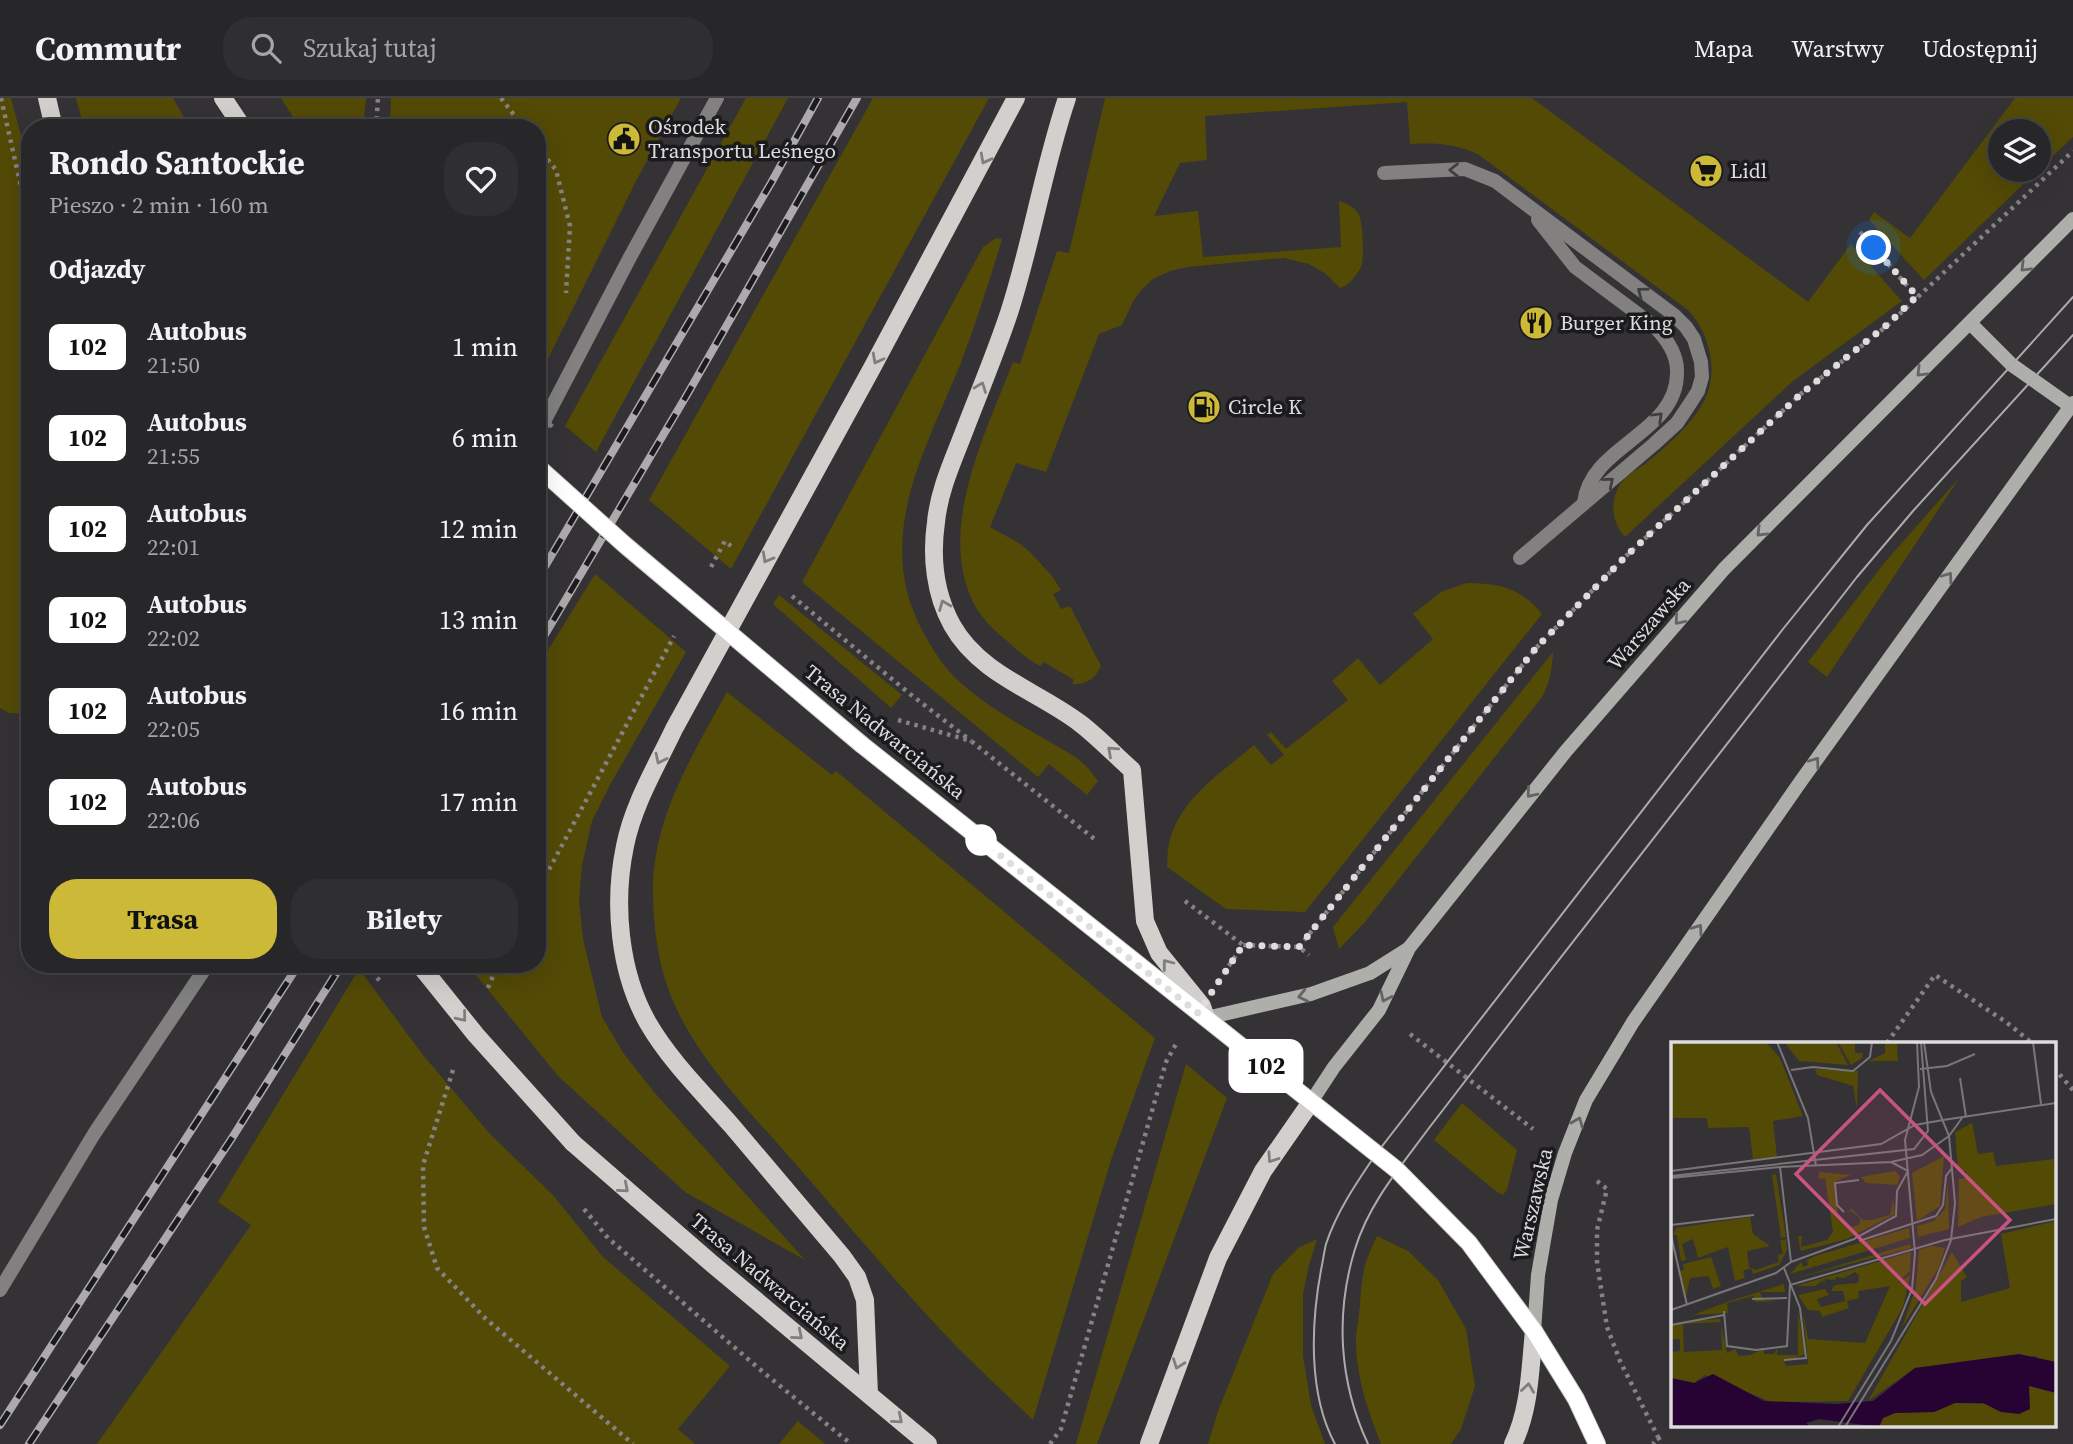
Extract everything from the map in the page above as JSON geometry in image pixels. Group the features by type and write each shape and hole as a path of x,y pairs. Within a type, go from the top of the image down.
{"main road":[{"path":"47,98 52,119"},
{"path":"223,98 237,119"},
{"path":"869,1394 864,1300 857,1278 842,1256 674,1059 648,1022 634,990 624,950 620,879 633,817 674,729 1016,98"},
{"path":"1067,98 1008,314 943,486 936,523 934,561 940,597 953,626 970,649 991,669 1080,723 1132,770 1145,921 1159,953 1202,1012 1311,995 1370,973 1409,948"},
{"name":"Warszawska","path":"1311,1102 1334,1067 1379,1010 1409,948 1566,751 1724,569 2073,219"},
{"path":"1970,323 2012,365 2072,406"},
{"name":"Warszawska","path":"1534,1331 1538,1275 1551,1200 1565,1153 1586,1100 1633,1021 1801,781 2072,406"},
{"name":"Trasa Nadwarciańska","path":"546,474 625,545 861,744 1202,1012 1397,1170 1469,1243 1534,1331 1576,1399 1597,1444"},
{"name":"Trasa Nadwarciańska","path":"425,973 476,1035 573,1143 928,1444"},
{"path":"1149,1444 1218,1258 1263,1171 1311,1102"},
{"path":"1513,1444 1524,1414 1534,1331"}],"lane":[{"path":"546,418 717,98"},
{"path":"1384,173 1465,169 1495,181 1674,315 1695,340 1702,377 1698,391 1677,423 1520,558"},
{"path":"1527,206 1575,267 1664,336 1675,355 1678,367 1674,395 1666,409 1597,470 1585,493 1584,503"},
{"path":"0,1290 94,1134 202,973"}],"path":[{"path":"1,98 21,187"},
{"path":"377,119 378,98"},
{"path":"502,98 517,119"},
{"path":"1299,947 1536,648 1625,557 1802,393 1888,324 2073,151"},
{"path":"546,157 556,170 569,226 566,294"},
{"path":"1860,232 1917,296"},
{"path":"786,590 910,694 1098,842 1139,867 1243,945 1299,947 1344,982"},
{"path":"887,717 971,741"},
{"path":"1051,1444 1061,1429 1166,1062 1202,1012 1243,945"},
{"path":"487,989 494,973"},
{"path":"1888,1042 1935,975 2006,1022 2031,1042"},
{"path":"1379,1010 1565,1153 1607,1189 1597,1230 1597,1262 1607,1327 1620,1361 1662,1444"},
{"path":"455,1065 423,1165 424,1227 437,1268 486,1319 634,1444"},
{"path":"2056,1070 2073,1090"},
{"path":"576,1200 608,1238 851,1444"},
{"path":"1653,1444 1658,1437"}],"shaded area":[{"path":"0,98 11,98 21,135 21,714 9,713 0,708"},
{"path":"76,98 173,98 185,119 82,119"},
{"path":"281,98 366,98 364,119 294,119"},
{"path":"391,98 681,98 636,181 546,363 546,119 390,119"},
{"path":"746,98 788,98 596,452 565,426"},
{"path":"873,98 989,98 731,569 649,500"},
{"path":"1105,98 1532,98 1808,302 1851,244 1902,301 1793,381 1625,537 1617,525 1614,512 1615,497 1621,483 1678,434 1697,413 1708,393 1712,368 1707,343 1688,310 1479,155 1445,145 1410,144 1407,102 1205,116 1207,160 1180,163 1154,216 1198,211 1203,257 1341,247 1339,201 1352,207 1360,217 1363,237 1362,264 1353,279 1340,288 1326,274 1309,264 1284,258 1170,271 1153,279 1142,289 1122,325 1099,334 1046,472 1016,463 990,527 1030,552 1061,590 1053,594 1061,609 1070,606 1101,666 1090,680 1072,684 1074,680 1044,662 1040,666 1026,657 984,619 974,604 964,575 960,545 969,482 990,419 1013,362 1020,364 1057,251 1069,253"},
{"path":"2015,98 2073,98 2073,137 2051,158 2051,119 1999,119"},
{"path":"1988,134 1988,182 2026,182 1924,280 1869,220 1874,212 1910,238"},
{"path":"996,238 1002,239 977,318 919,464 909,497 903,530 903,563 909,597 923,632 946,667 963,685 993,708 1077,758 1087,767 1098,781 1087,795 1049,764 1038,777 802,582 983,247"},
{"path":"1960,477 1827,677 1808,662 1885,562"},
{"path":"595,574 686,652 592,821 582,865 579,902 583,939 602,1017 624,1054 654,1092 805,1260 685,1192 558,1076 474,973 546,973 546,653"},
{"path":"1467,583 1489,584 1509,589 1526,598 1542,614 1305,912 1226,909 1167,867 1168,847 1174,828 1191,800 1203,788 1254,745 1271,765 1284,755 1267,735 1271,732 1286,749 1348,700 1332,681 1358,658 1380,685 1433,639 1413,614 1441,592"},
{"path":"779,595 902,695 891,708 773,604"},
{"path":"1553,652 1550,675 1542,697 1365,922 1339,949 1333,927"},
{"path":"727,692 832,775 836,771 1155,1038 1111,1160 1033,1420 936,1325 742,1103 694,1041 671,996 662,969 655,929 655,861 660,835 678,785"},
{"path":"357,973 362,973 423,1055 490,1134 553,1195 603,1257 730,1366 678,1429 695,1444 97,1444 251,1225 218,1202"},
{"path":"1186,1064 1227,1098 1097,1444 1076,1444"},
{"path":"1462,1103 1517,1150 1507,1190 1503,1195 1434,1140"},
{"path":"1377,1236 1408,1251 1438,1280 1466,1329 1475,1386 1461,1429 1451,1444 1381,1444 1371,1419 1360,1378 1356,1337 1364,1270"},
{"path":"1317,1239 1303,1294 1303,1356 1311,1405 1325,1444 1208,1444 1218,1411 1273,1274 1298,1248"},
{"path":"798,1421 825,1444 779,1444"}],"tram line":[{"path":"1335,1444 1326,1424 1316,1381 1315,1313 1326,1244 1355,1186 1376,1154 1783,629 1867,525 2073,297"},
{"path":"1368,1444 1351,1397 1343,1348 1343,1323 1355,1249 1377,1201 1451,1100 1857,577 1913,511 2073,335"}],"railway":[{"path":"546,565 771,183 818,98"},
{"path":"546,633 688,393 857,98"},
{"path":"0,1425 293,973"},
{"path":"29,1444 232,1138 336,973"}],"bus line":[{"name":"102","path":"546,474 625,545 861,744 1397,1170 1469,1243 1534,1331 1576,1399 1597,1444"}],"place":[{"name":"Ośrodek Transportu Leśnego","path":"624,139"},
{"name":"Lidl","path":"1706,171"},
{"name":"Burger King","path":"1536,323"},
{"name":"Circle K","path":"1204,407"}],"route":[{"path":"981,840 1198,1013 1243,945 1299,947 1536,648 1625,557 1802,393 1888,324 1917,296 1874,248"}]}
